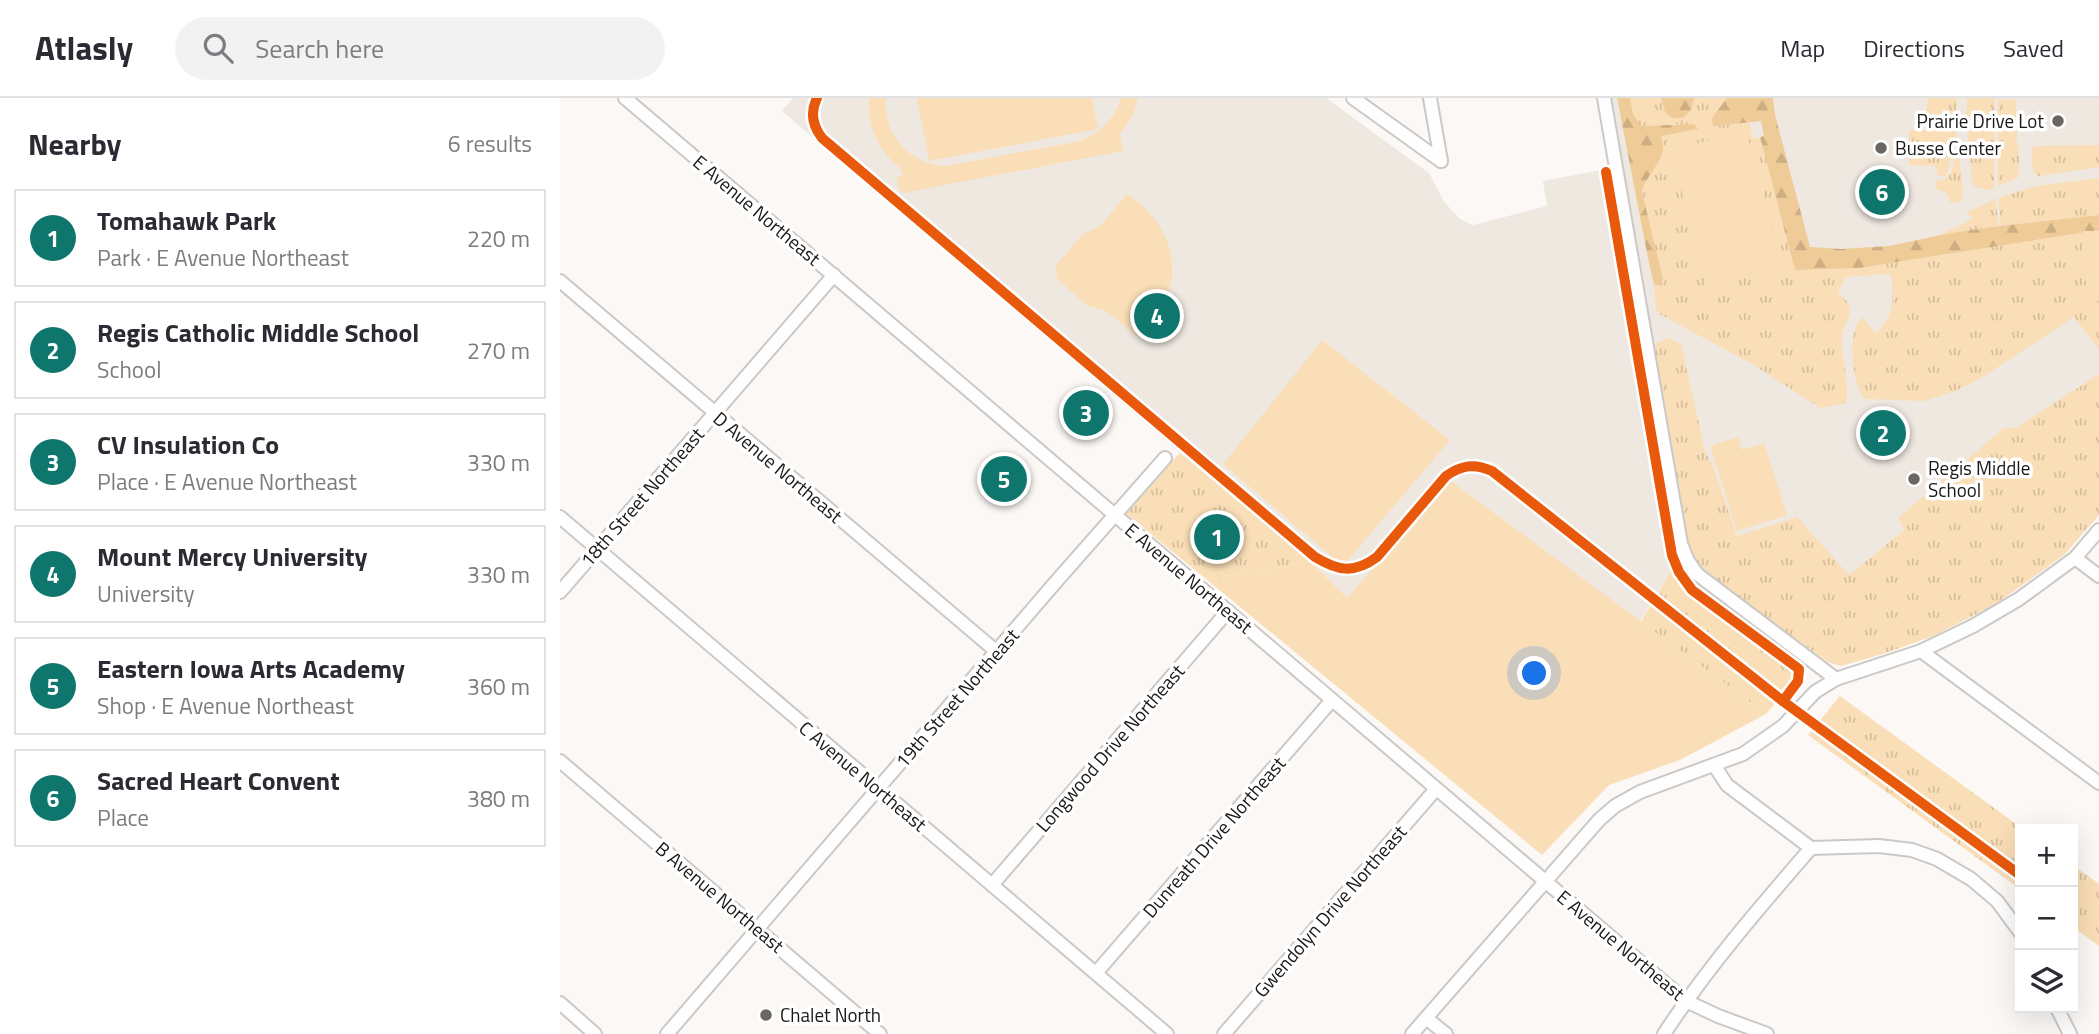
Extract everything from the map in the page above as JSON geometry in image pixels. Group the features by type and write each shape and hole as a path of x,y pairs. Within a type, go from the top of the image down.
{"street":[{"name":"E Avenue Northeast","path":"625,98 1686,1001 1767,1034"},
{"path":"1353,98 1441,161 1430,98"},
{"path":"1604,98 1681,544 1697,574 1704,581 1836,679"},
{"name":"18th Street Northeast","path":"560,592 834,275"},
{"name":"D Avenue Northeast","path":"560,281 997,652"},
{"name":"19th Street Northeast","path":"667,1034 1165,458"},
{"name":"C Avenue Northeast","path":"560,517 1167,1034"},
{"path":"1412,1034 1599,820 1615,806 1640,792 1743,754 1764,741 1815,692 1836,679 1921,651 1956,635 2019,599 2074,558 2099,530"},
{"path":"2074,558 2099,576"},
{"name":"Longwood Drive Northeast","path":"992,885 1228,611"},
{"path":"1921,651 2099,783"},
{"name":"Dunreath Drive Northeast","path":"1096,974 1332,700"},
{"name":"B Avenue Northeast","path":"560,761 880,1034"},
{"path":"1714,765 1727,785 1811,848 1879,846 1912,850 1937,859 1972,879 1997,901 2015,925"},
{"name":"Gwendolyn Drive Northeast","path":"1224,1034 1436,789"},
{"path":"1664,1034 1686,1001 1751,918 1811,848"},
{"path":"560,1003 594,1034"},
{"path":"2060,1013 2070,1034"},
{"path":"1426,1018 1446,1034"}],"shaded area":[{"path":"793,98 1326,98 1429,173 1444,202 1460,219 1473,225 1547,206 1543,181 1601,170 1665,543 1672,569 1640,622 1451,481 1347,599 1311,562 782,111"},
{"path":"1610,98 2099,98 2099,515 2064,555 1994,605 1933,636 1841,666 1828,662 1693,556 1685,532"}],"green space":[{"path":"869,98 886,98 889,124 901,145 910,153 921,160 946,166 1080,141 1106,124 1121,98 1138,98 1133,115 1120,134 1123,151 903,193 898,189 897,177 903,176 901,170 879,145 873,130"},
{"path":"917,98 1092,98 1098,129 929,161"},
{"path":"1617,98 1630,98 1633,114 1641,126 1694,124 1698,129 1661,136 1662,154 1642,192 1663,279 1659,285 1654,284 1649,263"},
{"path":"1630,98 1661,98 1665,112 1672,118 1683,117 1691,110 1694,98 1727,98 1712,118 1713,126 1749,122 1753,139 1760,137 1795,270 1859,268 2099,230 2099,349 2074,317 1978,380 1953,392 1925,401 1865,399 1860,392 1854,368 1853,339 1862,317 1876,333 1887,319 1892,306 1891,274 1846,277 1838,293 1850,308 1842,337 1846,403 1820,408 1754,365 1661,315 1656,309 1654,284 1659,285 1642,192 1647,177 1658,160 1661,136 1697,129 1676,124 1640,126 1633,114"},
{"path":"1661,98 1694,98 1691,110 1683,118 1672,118 1665,112"},
{"path":"1727,98 1773,98 1775,115 1810,247 1841,249 1889,246 1999,226 2099,215 2099,230 1859,268 1795,270 1760,137 1764,136 1761,121 1713,126 1712,118"},
{"path":"1928,98 1957,98 1957,122 1954,125 1925,123"},
{"path":"1967,98 1995,98 1994,188 1989,190 1975,187 1972,182 1966,118"},
{"path":"1998,99 2016,100 2019,177 1998,186"},
{"path":"1909,130 1955,130 1957,143 1952,148 1949,169 1945,176 1938,176 1936,166 1909,165"},
{"path":"1746,131 1781,266 1706,285 1671,150"},
{"path":"2099,145 2099,167 2038,176 2035,174 2032,148"},
{"path":"1956,148 1963,190 1962,199 1951,203 1945,192 1936,189 1936,181 1947,178 1950,174"},
{"path":"2099,178 2099,215 2001,226 1998,198 2036,186"},
{"path":"1127,194 1145,208 1159,225 1168,244 1172,263 1171,283 1165,302 1154,320 1138,337 1106,311 1088,306 1057,279 1056,265 1083,234 1100,226"},
{"path":"1995,199 1999,226 1945,234 1973,219 1966,213"},
{"path":"2083,231 2099,231 2099,302 2088,288 2085,279"},
{"path":"1669,338 1681,344 1705,451 1713,466 1737,536 1797,517 1849,575 1904,530 1898,518 2004,428 2016,428 2099,374 2099,515 2064,555 1994,605 1933,636 1883,654 1841,666 1828,662 1713,581 1693,556 1685,532 1654,351 1656,343"},
{"path":"1322,340 1450,440 1348,560 1337,561 1223,464"},
{"path":"1738,437 1742,450 1764,443 1787,515 1737,531 1710,446"},
{"path":"1180,453 1311,562 1206,579 1124,512"},
{"path":"1451,481 1766,714 1680,760 1609,785 1542,855 1206,579 1311,562 1347,598"},
{"path":"1672,569 1687,591 1794,669 1794,681 1766,714 1641,622"},
{"path":"1840,696 2016,824 2015,885 1808,735"},
{"path":"2078,869 2099,884 2099,946 2078,931"}],"cycle path":[{"path":"817,98 813,118 822,138 1315,557 1339,568 1361,566 1377,557 1446,476 1468,466 1492,471 1784,702 2015,871"},
{"path":"1606,172 1672,555 1679,572 1692,590 1799,669 1798,681 1783,701"}],"place":[{"name":"Prairie Drive Lot","path":"2058,121"},
{"name":"Busse Center","path":"1881,148"},
{"name":"Sacred Heart Convent","path":"1882,192"},
{"name":"Mount Mercy University","path":"1157,316"},
{"name":"CV Insulation Co","path":"1086,413"},
{"name":"Regis Catholic Middle School","path":"1883,433"},
{"name":"Eastern Iowa Arts Academy","path":"1004,479"},
{"name":"Regis Middle School","path":"1914,479"},
{"name":"Tomahawk Park","path":"1217,537"},
{"name":"Chalet North","path":"766,1015"}]}
